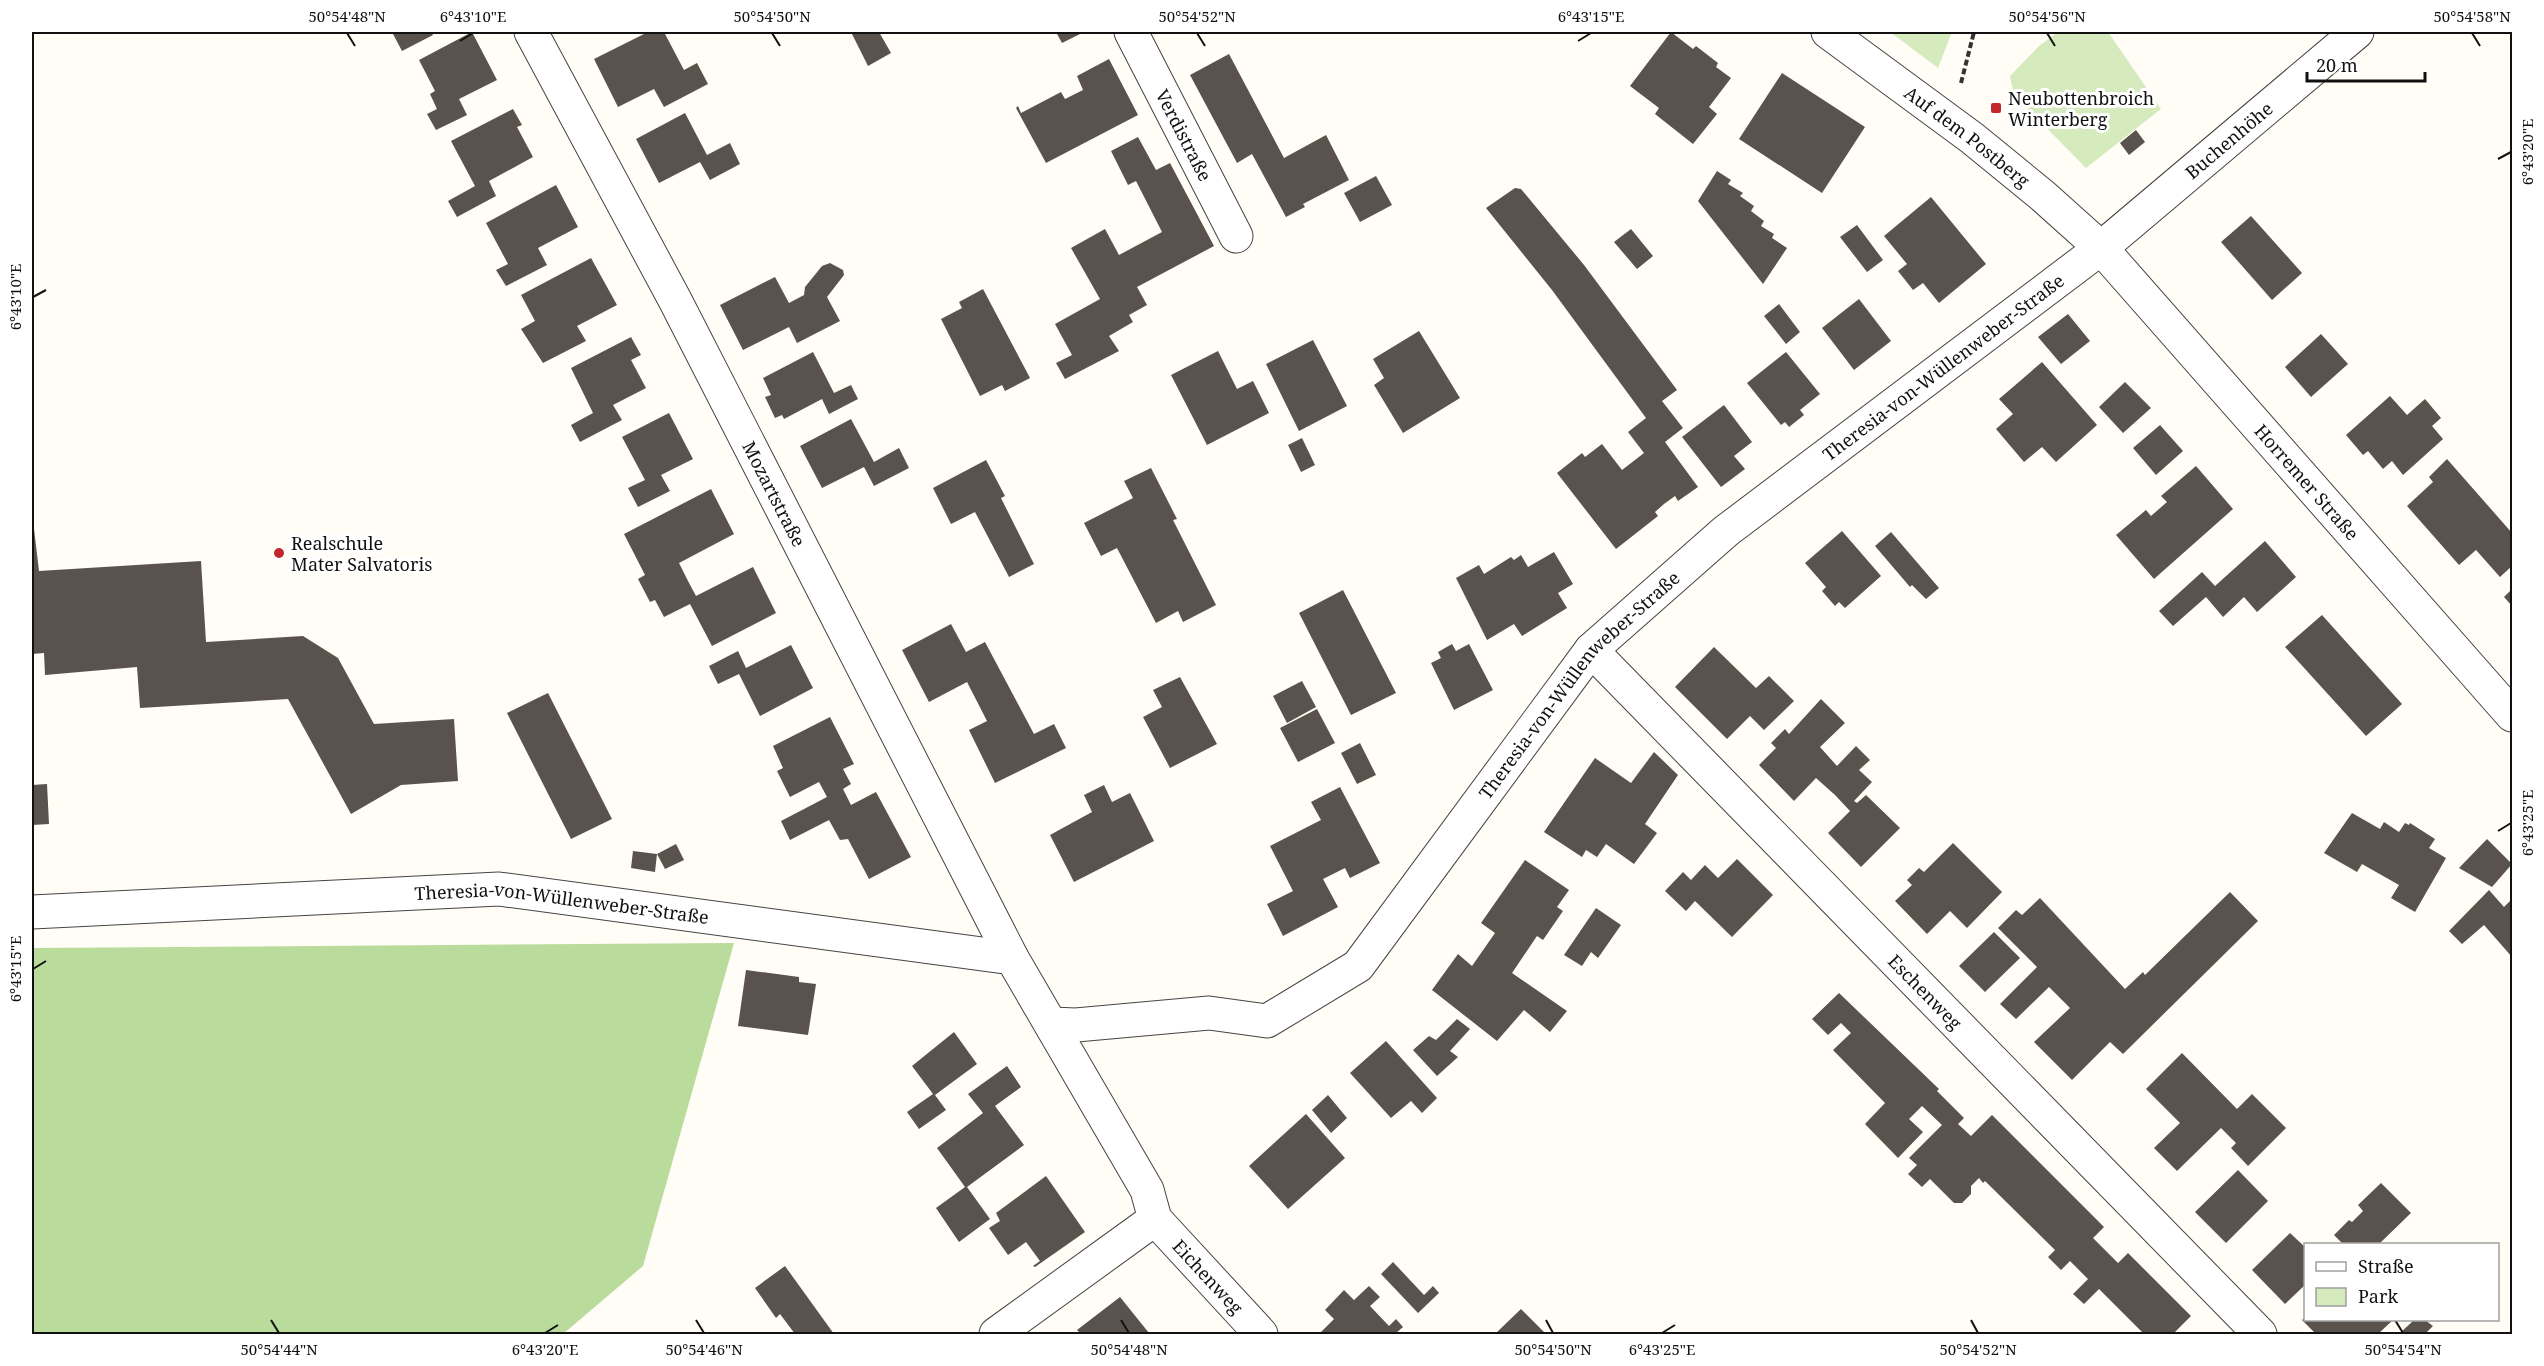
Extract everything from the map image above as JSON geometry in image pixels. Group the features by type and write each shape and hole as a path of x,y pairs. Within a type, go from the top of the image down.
{"street":[{"name":"Mozartstraße","path":"531,32 675,300 1012,958"},
{"name":"Verdistraße","path":"1131,32 1236,236"},
{"name":"Auf dem Postberg","path":"1828,32 1972,138 2043,196 2101,248"},
{"name":"Buchenhöhe","path":"2101,248 2356,32"},
{"name":"Theresia-von-Wüllenweber-Straße","path":"1051,1024 1076,1025 1209,1013 1267,1021 1358,966 1591,650 1726,531 2101,248"},
{"name":"Horremer Straße","path":"2101,248 2512,715"},
{"name":"Eschenweg","path":"1591,650 2260,1335"},
{"name":"Theresia-von-Wüllenweber-Straße","path":"32,912 499,889 1012,958"},
{"path":"996,1335 1155,1219 1147,1190 1012,958"},
{"name":"Eichenweg","path":"1155,1219 1261,1335"}],"path":[{"path":"1960,89 1974,32"}],"green space":[{"path":"1890,32 1952,32 1938,68"},
{"path":"2058,32 2108,32 2161,109 2086,168 2014,95 2010,76 2039,46"},
{"path":"734,943 643,1266 563,1334 32,1334 32,948"}],"building":[{"path":"431,32 433,35 402,51 393,34"},
{"path":"472,32 497,80 459,99 467,115 436,130 427,114 437,109 430,94 435,91 419,60"},
{"path":"648,32 664,32 684,70 697,63 708,84 664,107 654,89 618,107 594,59"},
{"path":"879,32 891,53 868,66 852,34"},
{"path":"1056,32 1084,32 1062,43"},
{"path":"1671,32 1693,49 1696,46 1718,63 1716,67 1731,78 1709,107 1717,114 1693,144 1655,114 1659,108 1630,86"},
{"path":"1229,54 1284,158 1326,135 1349,180 1303,204 1305,207 1286,217 1252,154 1237,163 1190,75"},
{"path":"1109,59 1138,115 1046,163 1016,108 1018,106 1021,113 1061,92 1065,99 1083,90 1077,76"},
{"path":"1782,73 1865,127 1822,193 1739,139"},
{"path":"513,109 522,125 517,127 533,157 489,181 496,196 457,217 448,201 475,186 451,141"},
{"path":"685,113 707,155 730,143 740,164 710,180 700,162 659,183 636,139"},
{"path":"2136,130 2145,142 2129,155 2120,143"},
{"path":"1138,137 1156,170 1170,163 1214,246 1137,287 1147,305 1129,315 1133,322 1109,336 1119,351 1065,379 1056,363 1072,355 1055,324 1100,299 1071,248 1105,229 1119,255 1162,232 1136,181 1128,185 1111,151"},
{"path":"1717,171 1731,180 1728,184 1743,193 1740,196 1754,206 1751,211 1764,221 1761,226 1774,234 1772,238 1787,248 1763,284 1698,201"},
{"path":"1376,176 1392,205 1360,222 1344,193"},
{"path":"556,185 578,227 538,248 547,265 506,286 496,270 508,264 486,223"},
{"path":"1515,188 1521,189 1584,265 1677,390 1662,401 1683,428 1665,442 1698,487 1678,501 1675,496 1664,504 1655,512 1658,516 1616,549 1557,473 1582,453 1585,457 1602,444 1622,470 1644,453 1628,432 1646,418 1552,290 1486,208"},
{"path":"1931,197 1986,264 1939,303 1923,283 1913,290 1898,271 1907,264 1884,236"},
{"path":"2251,216 2302,273 2272,300 2221,242"},
{"path":"1857,225 1883,260 1867,272 1840,237"},
{"path":"1631,229 1653,256 1637,269 1614,242"},
{"path":"591,258 617,305 577,326 586,341 543,363 521,329 535,321 521,295"},
{"path":"830,263 843,270 844,275 827,297 840,321 797,343 789,327 743,350 720,305 775,277 789,303 804,295 805,287 822,266"},
{"path":"983,289 1030,378 1005,391 1002,385 980,396 941,319 962,308 959,302"},
{"path":"1859,299 1891,341 1854,370 1822,328"},
{"path":"1779,304 1800,332 1786,344 1764,316"},
{"path":"2068,314 2090,341 2061,364 2038,337"},
{"path":"1419,331 1460,398 1403,433 1374,385 1384,378 1373,359"},
{"path":"2321,334 2348,364 2311,397 2285,367"},
{"path":"631,337 641,355 631,360 646,388 613,405 622,420 580,442 571,425 593,413 571,368"},
{"path":"1313,340 1347,406 1299,431 1266,364"},
{"path":"1218,351 1237,389 1253,381 1269,413 1207,445 1171,375"},
{"path":"813,352 834,393 851,385 858,399 829,414 822,399 784,419 782,415 775,418 765,397 771,395 763,378"},
{"path":"1786,352 1820,394 1800,410 1804,415 1789,427 1785,422 1781,425 1747,383"},
{"path":"2042,362 2097,425 2056,462 2042,447 2024,462 1996,429 2013,414 1999,399"},
{"path":"2125,382 2151,408 2123,433 2099,407"},
{"path":"2390,396 2407,415 2425,399 2441,418 2432,426 2443,439 2403,475 2392,461 2383,469 2368,451 2363,455 2346,435"},
{"path":"1724,405 1752,442 1734,456 1745,469 1721,487 1682,437"},
{"path":"669,413 693,459 661,475 670,491 638,507 628,488 645,480 622,437"},
{"path":"851,419 874,462 899,448 909,468 874,486 864,467 822,488 800,446"},
{"path":"2160,425 2183,451 2156,475 2133,448"},
{"path":"1302,438 1315,465 1301,472 1288,445"},
{"path":"2447,459 2512,533 2512,566 2500,577 2476,550 2459,565 2407,506 2433,482 2429,477"},
{"path":"986,460 1005,496 1001,498 1034,564 1009,577 975,512 951,524 933,488"},
{"path":"2196,466 2233,509 2154,579 2116,535 2146,510 2151,516 2167,502 2161,496"},
{"path":"1151,468 1177,519 1173,520 1216,605 1183,622 1178,611 1156,623 1117,548 1101,556 1084,523 1133,498 1124,481"},
{"path":"711,489 734,534 679,563 688,581 696,596 753,567 776,613 712,646 690,604 664,617 655,600 650,602 638,579 645,575 624,534"},
{"path":"32,512 39,571 201,561 206,642 303,636 338,658 374,724 454,719 458,781 401,785 351,814 288,699 140,708 137,667 45,675 44,653 32,654"},
{"path":"1842,531 1881,576 1845,608 1839,602 1835,606 1822,591 1826,587 1805,563"},
{"path":"1891,532 1939,588 1926,599 1912,585 1910,587 1875,546"},
{"path":"2265,541 2296,577 2257,612 2244,597 2223,617 2206,597 2173,626 2159,611 2202,572 2215,586"},
{"path":"1554,552 1573,584 1558,593 1567,608 1522,636 1514,624 1487,640 1456,578 1479,565 1484,574 1511,557 1514,560 1521,555 1528,567"},
{"path":"2512,589 2512,606 2504,597"},
{"path":"1343,590 1396,693 1351,715 1299,613"},
{"path":"2322,615 2402,704 2366,736 2285,647"},
{"path":"951,624 966,652 985,642 1034,734 1054,724 1066,748 995,783 969,730 987,721 967,682 929,702 902,650"},
{"path":"1452,644 1456,651 1469,644 1493,690 1454,710 1431,663 1441,658 1438,652"},
{"path":"791,645 813,688 760,716 739,674 718,684 709,666 738,651 746,668"},
{"path":"1714,647 1756,688 1769,676 1794,701 1764,730 1750,716 1727,739 1675,687"},
{"path":"1180,677 1217,744 1170,768 1143,717 1162,707 1153,690"},
{"path":"1302,681 1316,707 1287,723 1273,696"},
{"path":"548,693 612,819 571,839 507,713"},
{"path":"1821,699 1845,723 1820,747 1837,766 1856,746 1870,760 1859,770 1872,782 1854,801 1857,803 1866,795 1900,828 1861,867 1828,833 1850,811 1835,795 1816,778 1794,801 1759,765 1776,748 1771,743 1785,729 1789,734"},
{"path":"1317,709 1335,743 1298,762 1280,728"},
{"path":"830,717 854,764 843,769 851,784 843,789 851,805 876,792 911,857 869,879 848,839 840,840 829,820 790,840 781,821 827,797 819,782 790,797 777,771 783,768 773,746"},
{"path":"1360,743 1376,775 1357,784 1341,753"},
{"path":"1654,752 1678,775 1645,824 1657,833 1634,864 1606,844 1597,857 1586,850 1582,857 1544,832 1595,758 1631,783"},
{"path":"47,784 49,824 32,825 32,785"},
{"path":"1104,785 1112,802 1130,793 1154,841 1074,882 1050,835 1092,812 1084,795"},
{"path":"1340,787 1380,863 1350,878 1345,868 1323,879 1338,907 1283,936 1267,904 1293,891 1270,846 1321,820 1311,802"},
{"path":"2352,813 2380,829 2384,822 2399,832 2405,823 2409,825 2410,823 2435,839 2429,848 2446,858 2415,912 2391,898 2399,885 2362,864 2357,872 2324,853"},
{"path":"2487,839 2512,864 2492,887 2459,868"},
{"path":"1953,843 2002,892 1967,928 1950,911 1927,934 1895,901 1912,885 1907,880 1919,868 1924,872"},
{"path":"676,844 684,860 665,869 657,854"},
{"path":"633,851 657,854 655,872 631,868"},
{"path":"1737,859 1773,895 1732,937 1695,901 1686,911 1665,891 1683,872 1691,880 1705,865 1718,878"},
{"path":"1525,860 1569,890 1557,907 1563,911 1543,940 1537,936 1512,973 1567,1011 1550,1032 1524,1010 1497,1041 1432,990 1458,954 1472,966 1495,933 1481,923"},
{"path":"2489,890 2504,907 2512,899 2512,957 2484,925 2462,944 2449,931"},
{"path":"2230,892 2258,921 2123,1054 2110,1042 2072,1080 2034,1042 2070,1008 2049,987 2016,1019 2000,1004 2037,967 1998,928 2016,910 2022,915 2040,898 2125,989 2143,972 2145,975"},
{"path":"1596,908 1621,925 1598,958 1591,952 1582,966 1564,955"},
{"path":"1994,932 2020,958 1985,992 1959,966"},
{"path":"746,970 799,977 799,982 816,984 808,1035 738,1026"},
{"path":"1839,993 1939,1089 1937,1091 1964,1118 1958,1124 1971,1136 1992,1115 2104,1227 2093,1238 2118,1263 2128,1253 2191,1316 2173,1334 2144,1334 2099,1289 2084,1304 2073,1294 2088,1279 2070,1261 2061,1270 2048,1257 2055,1250 1985,1181 1983,1183 1979,1178 1971,1186 1971,1194 1962,1203 1954,1203 1930,1179 1922,1187 1908,1174 1917,1165 1909,1158 1942,1125 1922,1106 1909,1119 1923,1132 1898,1158 1865,1124 1885,1103 1833,1050 1851,1033 1841,1023 1828,1035 1812,1019"},
{"path":"1457,1019 1470,1029 1450,1051 1458,1057 1437,1076 1413,1050 1429,1036 1436,1040"},
{"path":"954,1032 977,1064 935,1095 946,1110 919,1129 907,1112 933,1094 912,1066"},
{"path":"1386,1041 1437,1098 1422,1113 1411,1101 1391,1118 1350,1073"},
{"path":"2182,1053 2237,1109 2252,1094 2286,1128 2248,1166 2231,1148 2236,1143 2221,1128 2177,1171 2154,1148 2180,1123 2146,1089"},
{"path":"1007,1066 1021,1087 995,1106 1024,1145 967,1187 990,1219 959,1242 936,1208 965,1187 937,1148 983,1113 968,1094"},
{"path":"1328,1095 1347,1118 1331,1133 1312,1110"},
{"path":"1306,1114 1345,1158 1288,1209 1249,1166"},
{"path":"2238,1170 2268,1201 2226,1243 2195,1212"},
{"path":"1046,1176 1085,1232 1035,1267 1033,1266 1040,1261 1026,1242 1008,1255 989,1228 1000,1221 996,1213"},
{"path":"2381,1183 2411,1213 2380,1243 2342,1243 2334,1235 2349,1220 2352,1222 2363,1211 2358,1205"},
{"path":"2290,1233 2304,1246 2304,1286 2285,1304 2252,1270"},
{"path":"1393,1262 1424,1295 1433,1286 1439,1293 1418,1313 1381,1274"},
{"path":"785,1266 834,1334 795,1334 780,1314 776,1318 755,1288"},
{"path":"1369,1286 1380,1297 1370,1306 1389,1326 1396,1319 1403,1327 1395,1334 1324,1334 1321,1332 1334,1319 1325,1310 1344,1290 1354,1300"},
{"path":"1120,1297 1149,1333 1081,1334 1077,1330"},
{"path":"1521,1309 1546,1334 1495,1334"},
{"path":"2302,1320 2392,1321 2378,1334 2316,1334"},
{"path":"2413,1321 2426,1321 2433,1326 2425,1334 2399,1334"}],"place":[{"name":"Neubottenbroich Winterberg","path":"1996,108"},
{"name":"Realschule Mater Salvatoris","path":"279,553"}]}
